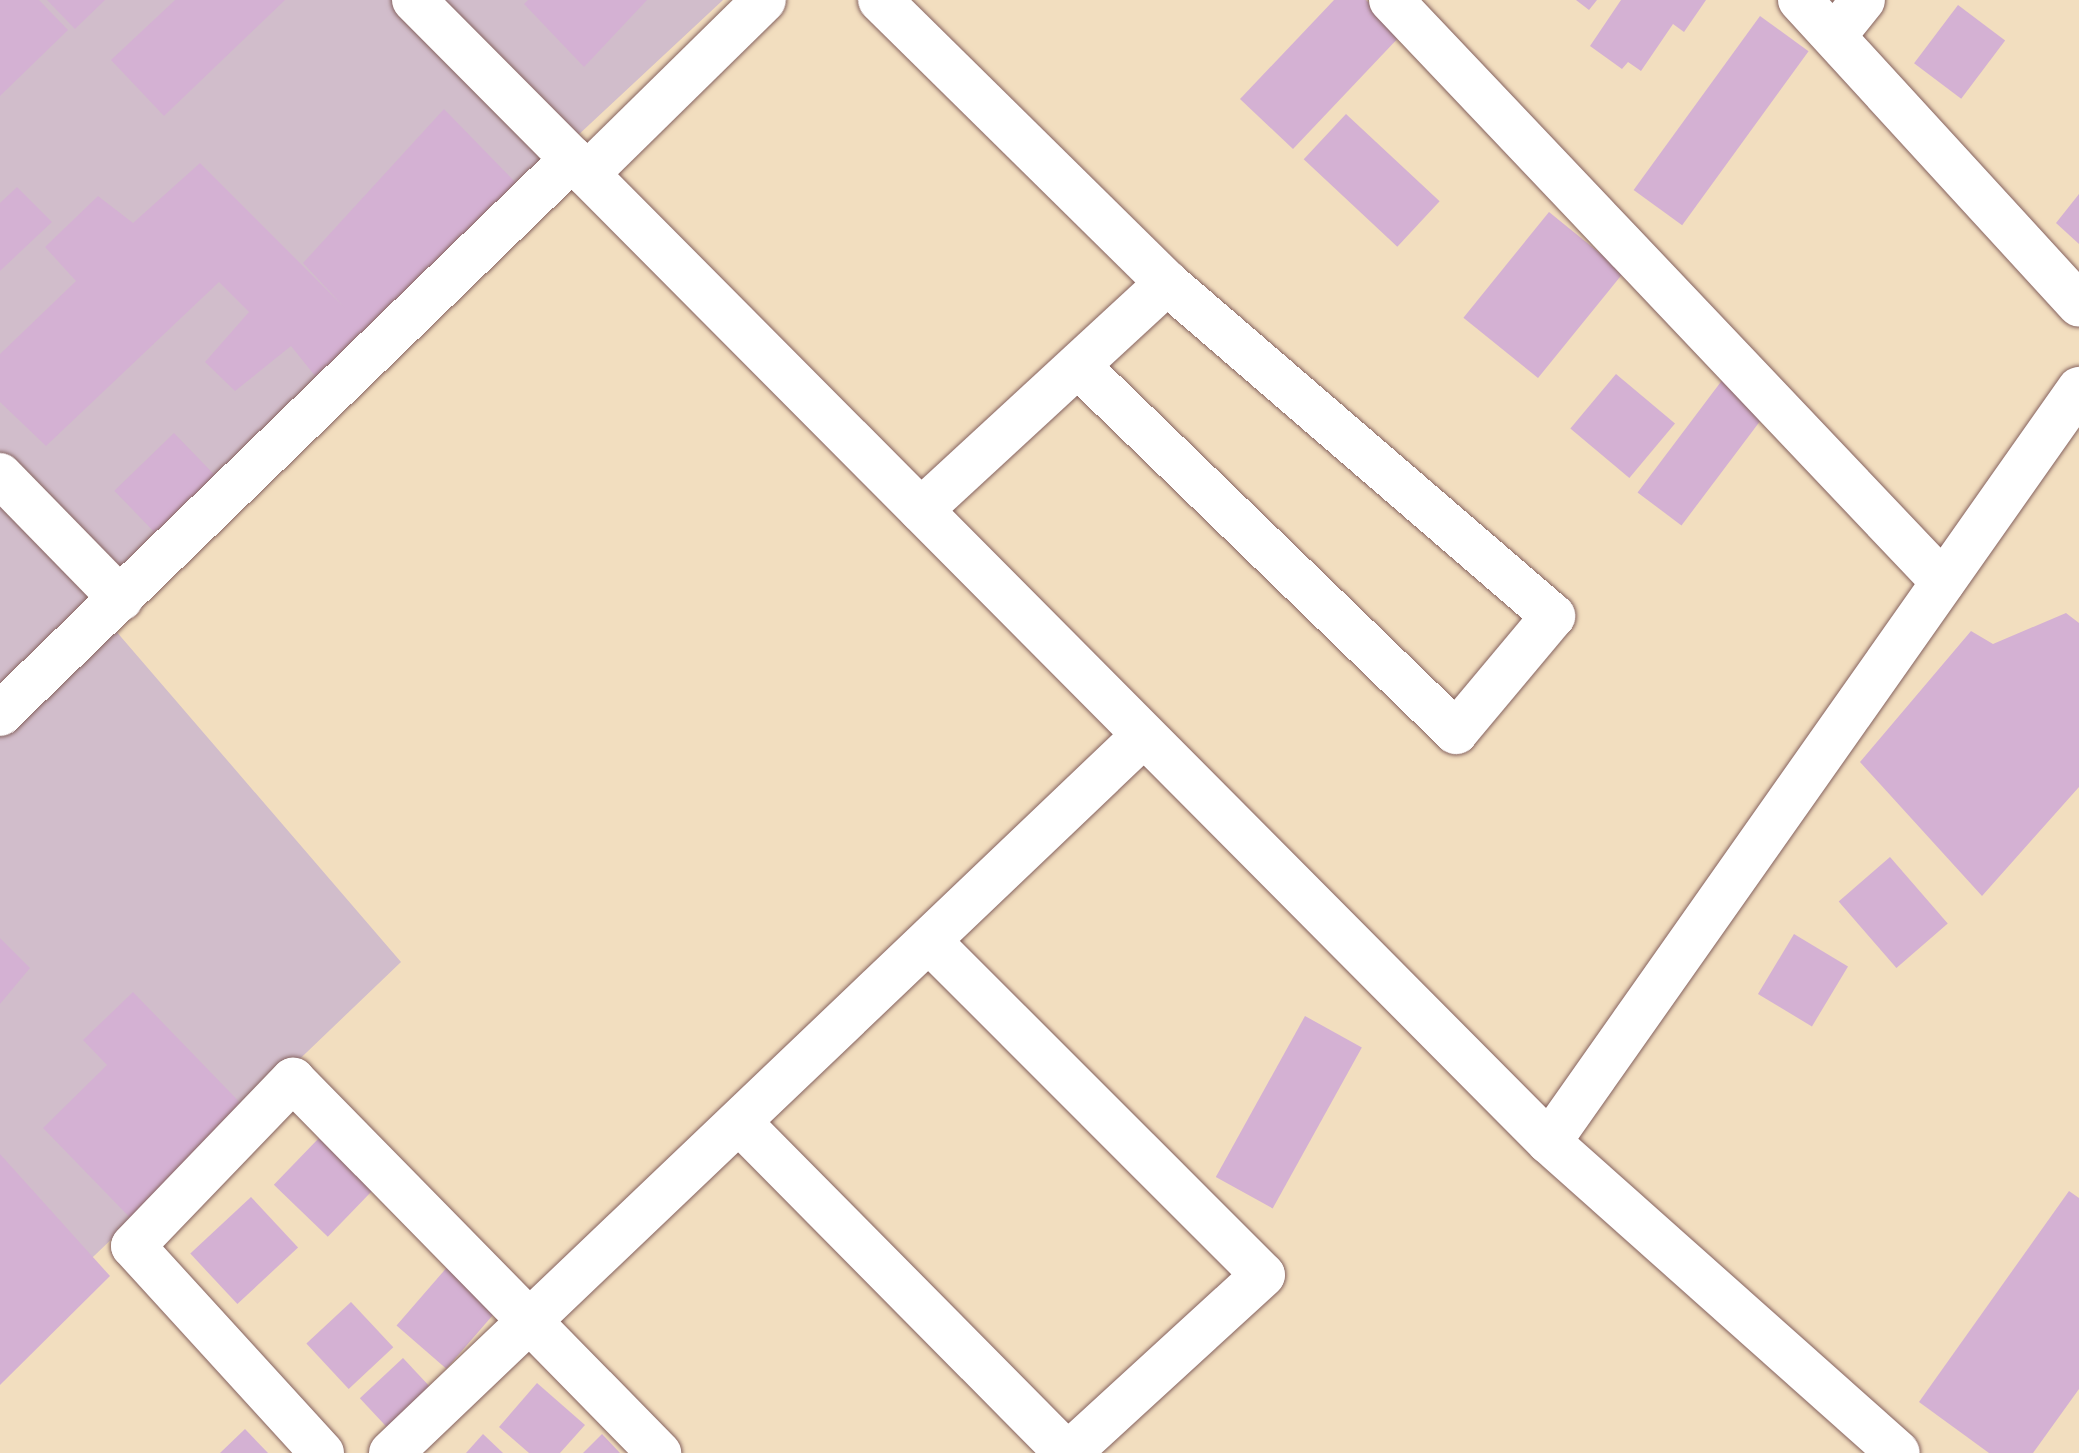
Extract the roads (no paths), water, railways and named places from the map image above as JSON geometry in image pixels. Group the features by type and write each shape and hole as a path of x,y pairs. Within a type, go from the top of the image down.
{"street":[{"path":"414,0 1549,1142 1898,1453"},
{"path":"0,714 580,166 764,0"},
{"path":"880,0 1167,283 1553,616 1456,732 1078,366"},
{"path":"1391,0 1943,582"},
{"path":"1800,0 2079,305"},
{"path":"1834,36 1863,0"},
{"path":"921,510 1167,283"},
{"path":"1549,1142 2079,389"},
{"path":"0,475 121,599"},
{"path":"391,1453 1144,735"},
{"path":"739,1122 1067,1453 1263,1275 929,941"},
{"path":"322,1453 133,1246 293,1080 659,1453"}]}
